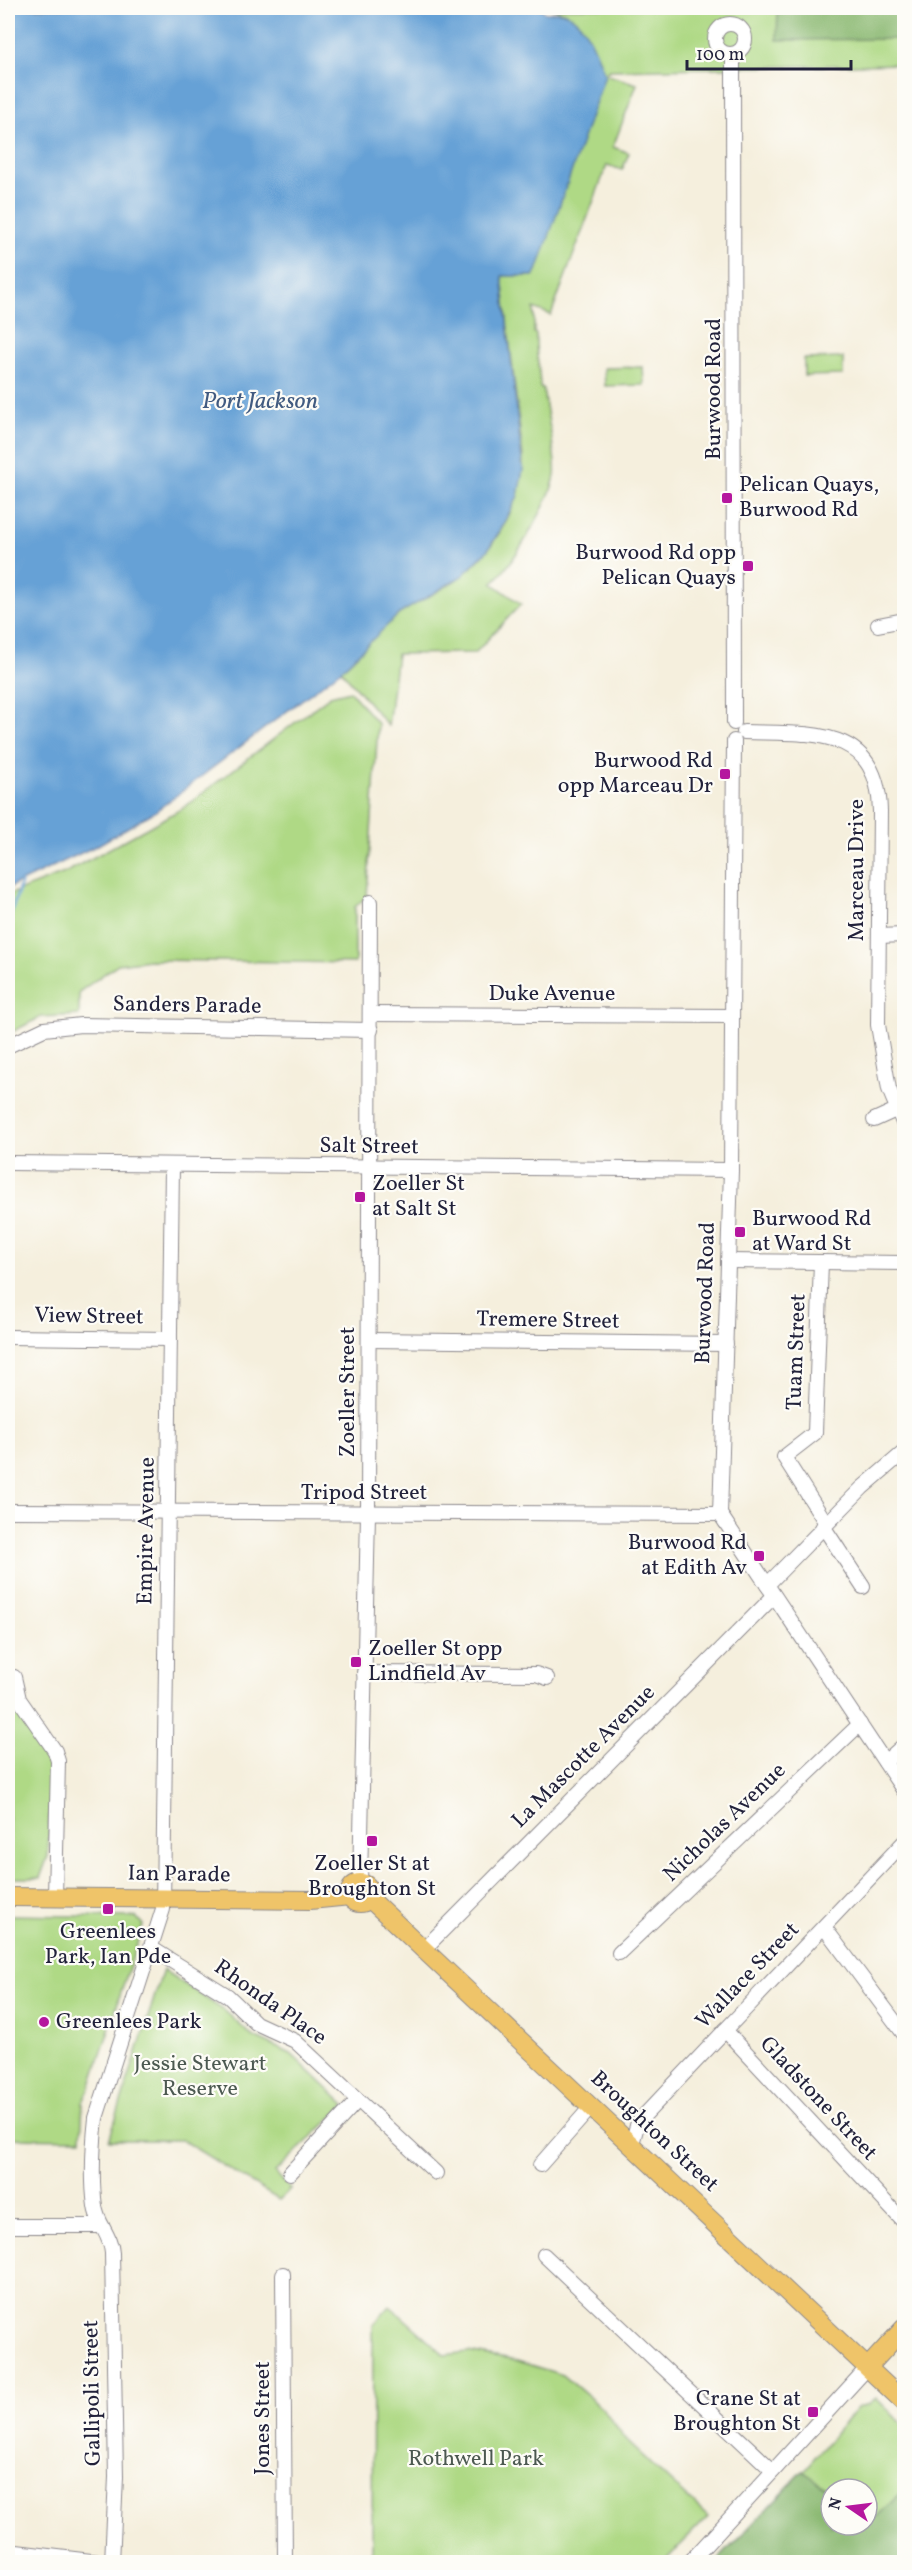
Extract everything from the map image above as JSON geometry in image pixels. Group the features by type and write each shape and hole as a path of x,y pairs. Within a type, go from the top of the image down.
{"main road":[{"name":"Ian Parade","path":"8,1898 310,1900 360,1892"},
{"name":"Broughton Street","path":"360,1892 425,1948 904,2402"},
{"path":"868,2367 904,2328"}],"street":[{"name":"Burwood Road","path":"720,1514 731,1170 737,732 733,54"},
{"path":"879,625 904,620"},
{"name":"Marceau Drive","path":"737,732 826,736 855,748 867,762 875,777 879,793 878,1025 882,1056 896,1110 904,1125"},
{"name":"Zoeller Street","path":"360,1892 368,1514 370,902"},
{"path":"879,936 904,935"},
{"name":"Duke Avenue","path":"370,1014 732,1016"},
{"name":"Sanders Parade","path":"8,1046 44,1029 81,1025 371,1030"},
{"path":"874,1120 896,1110"},
{"name":"Salt Street","path":"8,1163 731,1170"},
{"name":"Empire Avenue","path":"151,1948 164,1909 172,1165"},
{"path":"728,1261 904,1263"},
{"name":"Tuam Street","path":"821,1262 815,1433 784,1457 863,1587"},
{"name":"View Street","path":"8,1337 170,1339"},
{"name":"Tremere Street","path":"369,1340 726,1344"},
{"name":"La Mascotte Avenue","path":"425,1948 771,1590 825,1525 904,1452"},
{"name":"Tripod Street","path":"8,1511 720,1514"},
{"path":"720,1514 904,1791"},
{"path":"364,1673 536,1674 548,1678"},
{"path":"14,1677 19,1699 55,1751 57,1761 56,1898"},
{"name":"Nicholas Avenue","path":"619,1953 860,1724"},
{"path":"885,1762 904,1746"},
{"name":"Wallace Street","path":"632,2144 638,2122 904,1842"},
{"path":"824,1927 904,2034"},
{"name":"Rhonda Place","path":"151,1948 228,1996 256,2023 295,2041 436,2173"},
{"name":"Gallipoli Street","path":"112,2562 116,2477 112,2253 109,2236 95,2208 96,2118 151,1948"},
{"name":"Gladstone Street","path":"725,2030 904,2222"},
{"path":"291,2173 358,2100"},
{"path":"540,2165 592,2106"},
{"path":"8,2226 102,2226"},
{"path":"544,2255 773,2471"},
{"name":"Jones Street","path":"283,2274 285,2562"},
{"path":"690,2562 868,2367"},
{"path":"8,2551 99,2562"},
{"path":"8,2562 14,2562"}],"green space":[{"path":"551,8 904,8 904,64 610,70 605,74 637,84 613,147 629,153 622,170 607,165 551,315 534,308 534,333 536,334 540,388 543,388 551,433 555,476 546,501 529,533 510,563 492,583 521,604 475,653 397,654 388,726 341,670 401,613 449,585 470,569 504,526 512,509 522,474 523,456 502,276 533,276 537,271 567,13"},
{"path":"778,8 901,8 904,11 904,39 777,40"},
{"path":"843,358 843,375 804,376 804,359"},
{"path":"643,367 644,385 605,386 604,368"},
{"path":"350,691 378,724 367,896 355,907 355,963 149,960 118,964 79,992 79,1015 41,1017 8,1034 8,895 67,872 183,808 330,696"},
{"path":"8,1693 52,1759 48,1856 40,1878 8,1878"},
{"name":"Greenlees Park","path":"8,1915 136,1917 143,1925 91,2085 83,2102 81,2139 8,2138"},
{"name":"Jessie Stewart Reserve","path":"163,1970 225,2011 252,2036 291,2054 345,2105 275,2172 290,2189 279,2200 182,2140 109,2140"},
{"name":"Rothwell Park","path":"390,2306 445,2355 468,2352 517,2361 563,2375 603,2409 630,2444 708,2517 664,2562 372,2562 373,2325"},
{"path":"876,2398 904,2426 904,2562 716,2562 803,2471 858,2407 870,2404"},
{"path":"803,2471 819,2482 819,2537 879,2537 879,2514 904,2490 904,2562 716,2562"}],"water":[{"name":"Port Jackson","path":"8,8 540,8 546,13 564,13 579,23 590,39 605,75 537,271 533,276 502,276 523,470 518,496 487,551 462,576 399,614 341,670 156,811 98,845 8,888"}],"waterway":[{"path":"8,922 21,883"}],"place":[{"name":"Pelican Quays, Burwood Rd","path":"727,498"},
{"name":"Burwood Rd opp Pelican Quays","path":"748,566"},
{"name":"Burwood Rd opp Marceau Dr","path":"725,774"},
{"name":"Zoeller St at Salt St","path":"360,1197"},
{"name":"Burwood Rd at Ward St","path":"740,1232"},
{"name":"Burwood Rd at Edith Av","path":"759,1556"},
{"name":"Zoeller St opp Lindfield Av","path":"356,1662"},
{"name":"Zoeller St at Broughton St","path":"372,1841"},
{"name":"Greenlees Park, Ian Pde","path":"108,1909"},
{"name":"Greenlees Park","path":"44,2022"},
{"name":"Crane St at Broughton St","path":"813,2412"}]}
